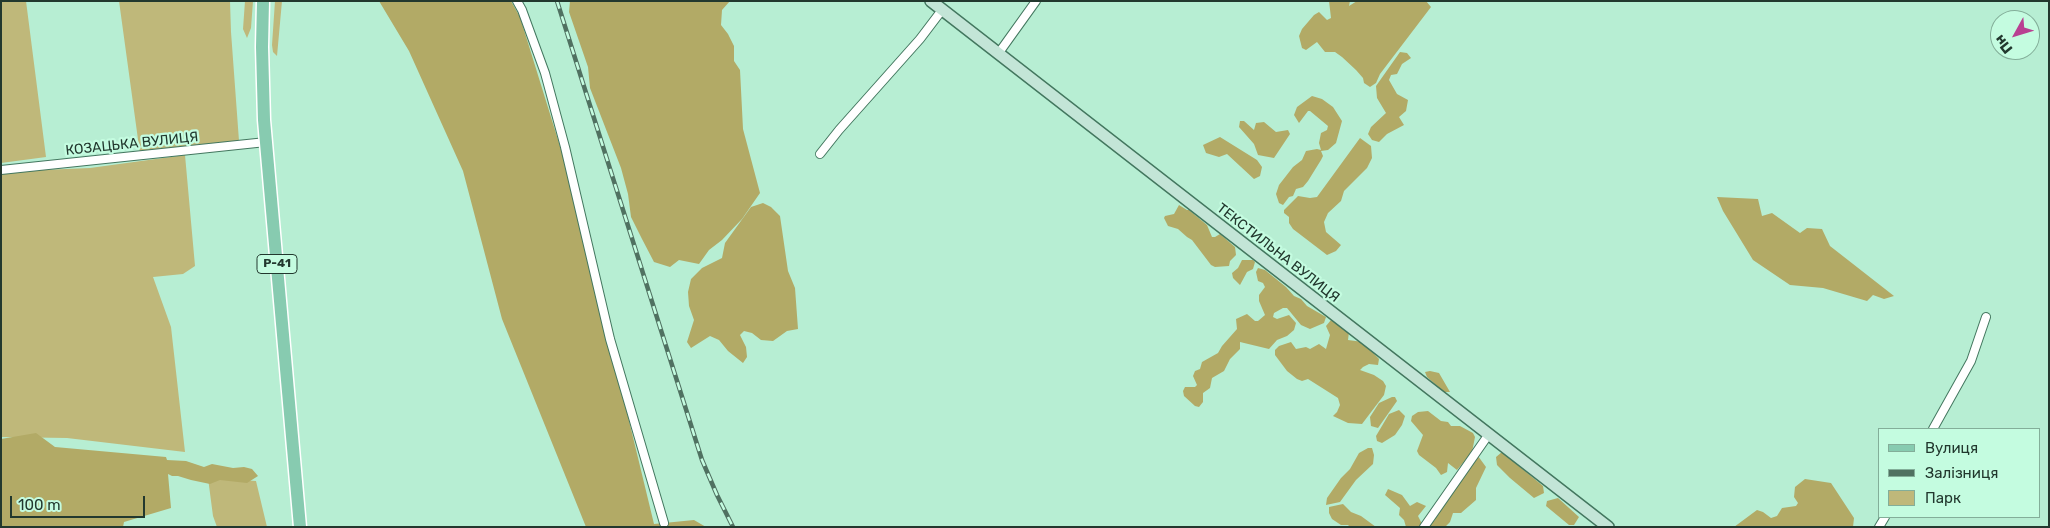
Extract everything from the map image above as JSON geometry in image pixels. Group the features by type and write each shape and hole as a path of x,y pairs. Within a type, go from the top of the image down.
{"main road":[{"name":"Р-41","path":"263,1 262,47 266,142 300,527"}],"street":[{"path":"516,1 522,10 547,82 565,147 610,339 664,523"},
{"name":"ТЕКСТИЛЬНА ВУЛИЦЯ","path":"930,1 1608,527"},
{"path":"998,54 1036,1"},
{"path":"820,154 920,39 942,10"},
{"name":"КОЗАЦЬКА ВУЛИЦЯ","path":"1,170 266,142"},
{"path":"1934,428 1972,361 1986,317"},
{"path":"1424,527 1489,434"}],"green space":[{"path":"1,1 26,1 46,157 1,163"},
{"path":"119,1 230,1 239,141 140,154"},
{"path":"245,1 253,1 251,28 247,38 243,29"},
{"path":"275,1 282,1 277,56 273,52 272,45"},
{"path":"185,155 195,266 183,274 153,277 171,327 185,452 67,438 1,437 1,173 90,168"},
{"path":"208,478 256,481 267,527 217,527 213,516"}],"shaded area":[{"path":"379,1 511,1 520,17 572,185 654,524 694,520 706,527 586,527 502,319 463,171 409,51"},
{"path":"570,1 730,1 722,10 721,25 734,46 734,61 740,70 743,129 760,193 742,219 722,240 709,250 699,264 679,260 670,267 654,262 631,217 628,194 621,168 590,88 588,67 569,12"},
{"path":"1329,1 1350,1 1349,6 1357,1 1426,1 1431,7 1380,74 1376,83 1370,87 1364,83 1363,78 1356,70 1335,52 1325,52 1317,42 1306,50 1302,48 1299,36 1302,29 1314,15 1319,12 1327,20 1331,18"},
{"path":"1400,52 1407,53 1411,58 1402,64 1397,74 1391,75 1389,80 1397,94 1408,100 1406,111 1399,117 1404,125 1387,134 1379,142 1372,140 1368,134 1371,127 1386,113 1377,98 1376,86"},
{"path":"1312,96 1322,99 1333,107 1342,121 1336,143 1328,150 1321,151 1323,156 1308,181 1303,187 1296,189 1293,196 1289,197 1283,205 1279,203 1276,194 1279,185 1293,167 1302,160 1306,151 1321,150 1319,143 1321,133 1327,130 1328,126 1310,111 1299,123 1294,115 1297,107"},
{"path":"1240,121 1244,121 1254,130 1256,123 1264,122 1276,132 1288,130 1290,134 1274,158 1258,155 1254,144 1239,127"},
{"path":"1220,137 1257,160 1262,167 1260,176 1254,179 1227,154 1219,157 1206,153 1203,145"},
{"path":"1360,138 1371,146 1372,158 1367,168 1344,191 1341,201 1328,213 1324,222 1326,232 1341,245 1336,251 1327,255 1293,229 1289,223 1289,217 1284,213 1284,210 1298,196 1317,197"},
{"path":"1717,197 1758,199 1762,216 1772,213 1800,233 1807,228 1822,229 1830,246 1894,296 1884,299 1873,295 1867,301 1823,288 1790,285 1753,260 1723,211"},
{"path":"763,203 771,207 780,216 788,271 795,288 798,329 787,331 773,341 761,340 752,333 744,331 740,335 746,347 747,357 743,363 728,351 719,340 710,336 691,348 687,342 694,320 689,306 688,292 691,279 702,268 722,258 725,243 751,207"},
{"path":"1179,205 1189,210 1207,225 1212,237 1220,234 1235,247 1236,255 1230,261 1229,266 1215,267 1211,265 1192,240 1178,229 1168,226 1164,218 1165,216 1174,214"},
{"path":"1242,260 1253,260 1255,262 1253,269 1247,272 1240,285 1233,278 1232,273 1238,268"},
{"path":"1258,268 1265,270 1294,296 1326,317 1324,323 1310,329 1301,325 1287,308 1274,313 1273,317 1277,319 1289,315 1296,323 1294,330 1287,336 1277,340 1269,349 1240,342 1240,349 1230,359 1224,371 1212,378 1210,388 1203,393 1203,402 1199,407 1195,406 1184,396 1183,391 1185,387 1195,387 1197,385 1193,376 1195,371 1200,369 1202,362 1218,353 1237,329 1236,319 1247,314 1255,321 1258,321 1265,315 1259,301 1259,295 1265,287 1263,283 1258,281 1256,272"},
{"path":"1331,320 1335,323 1340,323 1349,332 1348,340 1363,342 1379,359 1378,365 1369,364 1360,370 1374,375 1383,381 1386,386 1384,395 1362,424 1348,423 1333,416 1340,405 1338,398 1308,379 1302,381 1297,379 1287,371 1275,355 1275,350 1279,346 1291,342 1296,349 1306,347 1310,349 1319,344 1326,349 1330,335 1326,326"},
{"path":"1425,372 1439,373 1450,392 1444,392 1427,377"},
{"path":"1395,397 1397,401 1378,428 1371,426 1370,417 1379,403"},
{"path":"1399,410 1405,416 1402,425 1395,435 1382,443 1377,441 1376,436 1389,414"},
{"path":"1428,411 1441,421 1448,422 1451,426 1460,426 1473,433 1475,437 1472,452 1457,470 1448,463 1447,472 1441,475 1417,451 1423,435 1411,421 1412,416 1418,412"},
{"path":"36,433 55,447 166,457 167,460 186,461 204,467 212,464 233,468 244,467 252,469 258,476 247,483 220,480 210,484 168,474 171,508 124,522 123,527 1,527 1,439"},
{"path":"1372,448 1374,455 1373,464 1356,480 1340,502 1326,505 1327,498 1350,469 1359,453"},
{"path":"1502,452 1543,486 1544,493 1534,498 1510,478 1497,465 1496,457"},
{"path":"1478,456 1486,467 1476,488 1476,500 1461,513 1453,513 1450,522 1445,527 1425,527 1435,520 1438,506"},
{"path":"1805,479 1831,483 1854,518 1853,527 1734,527 1757,510 1771,518 1777,516 1782,508 1796,506 1798,503 1794,497 1795,487"},
{"path":"1388,489 1402,495 1410,506 1417,502 1426,506 1418,516 1422,524 1420,527 1406,527 1404,520 1399,515 1400,508 1385,495"},
{"path":"1558,498 1579,517 1574,525 1569,525 1546,506 1547,501"},
{"path":"1343,504 1351,512 1361,516 1376,527 1350,527 1348,525 1341,525 1332,519 1329,507"}],"railway":[{"path":"557,1 702,460 733,527"}]}
